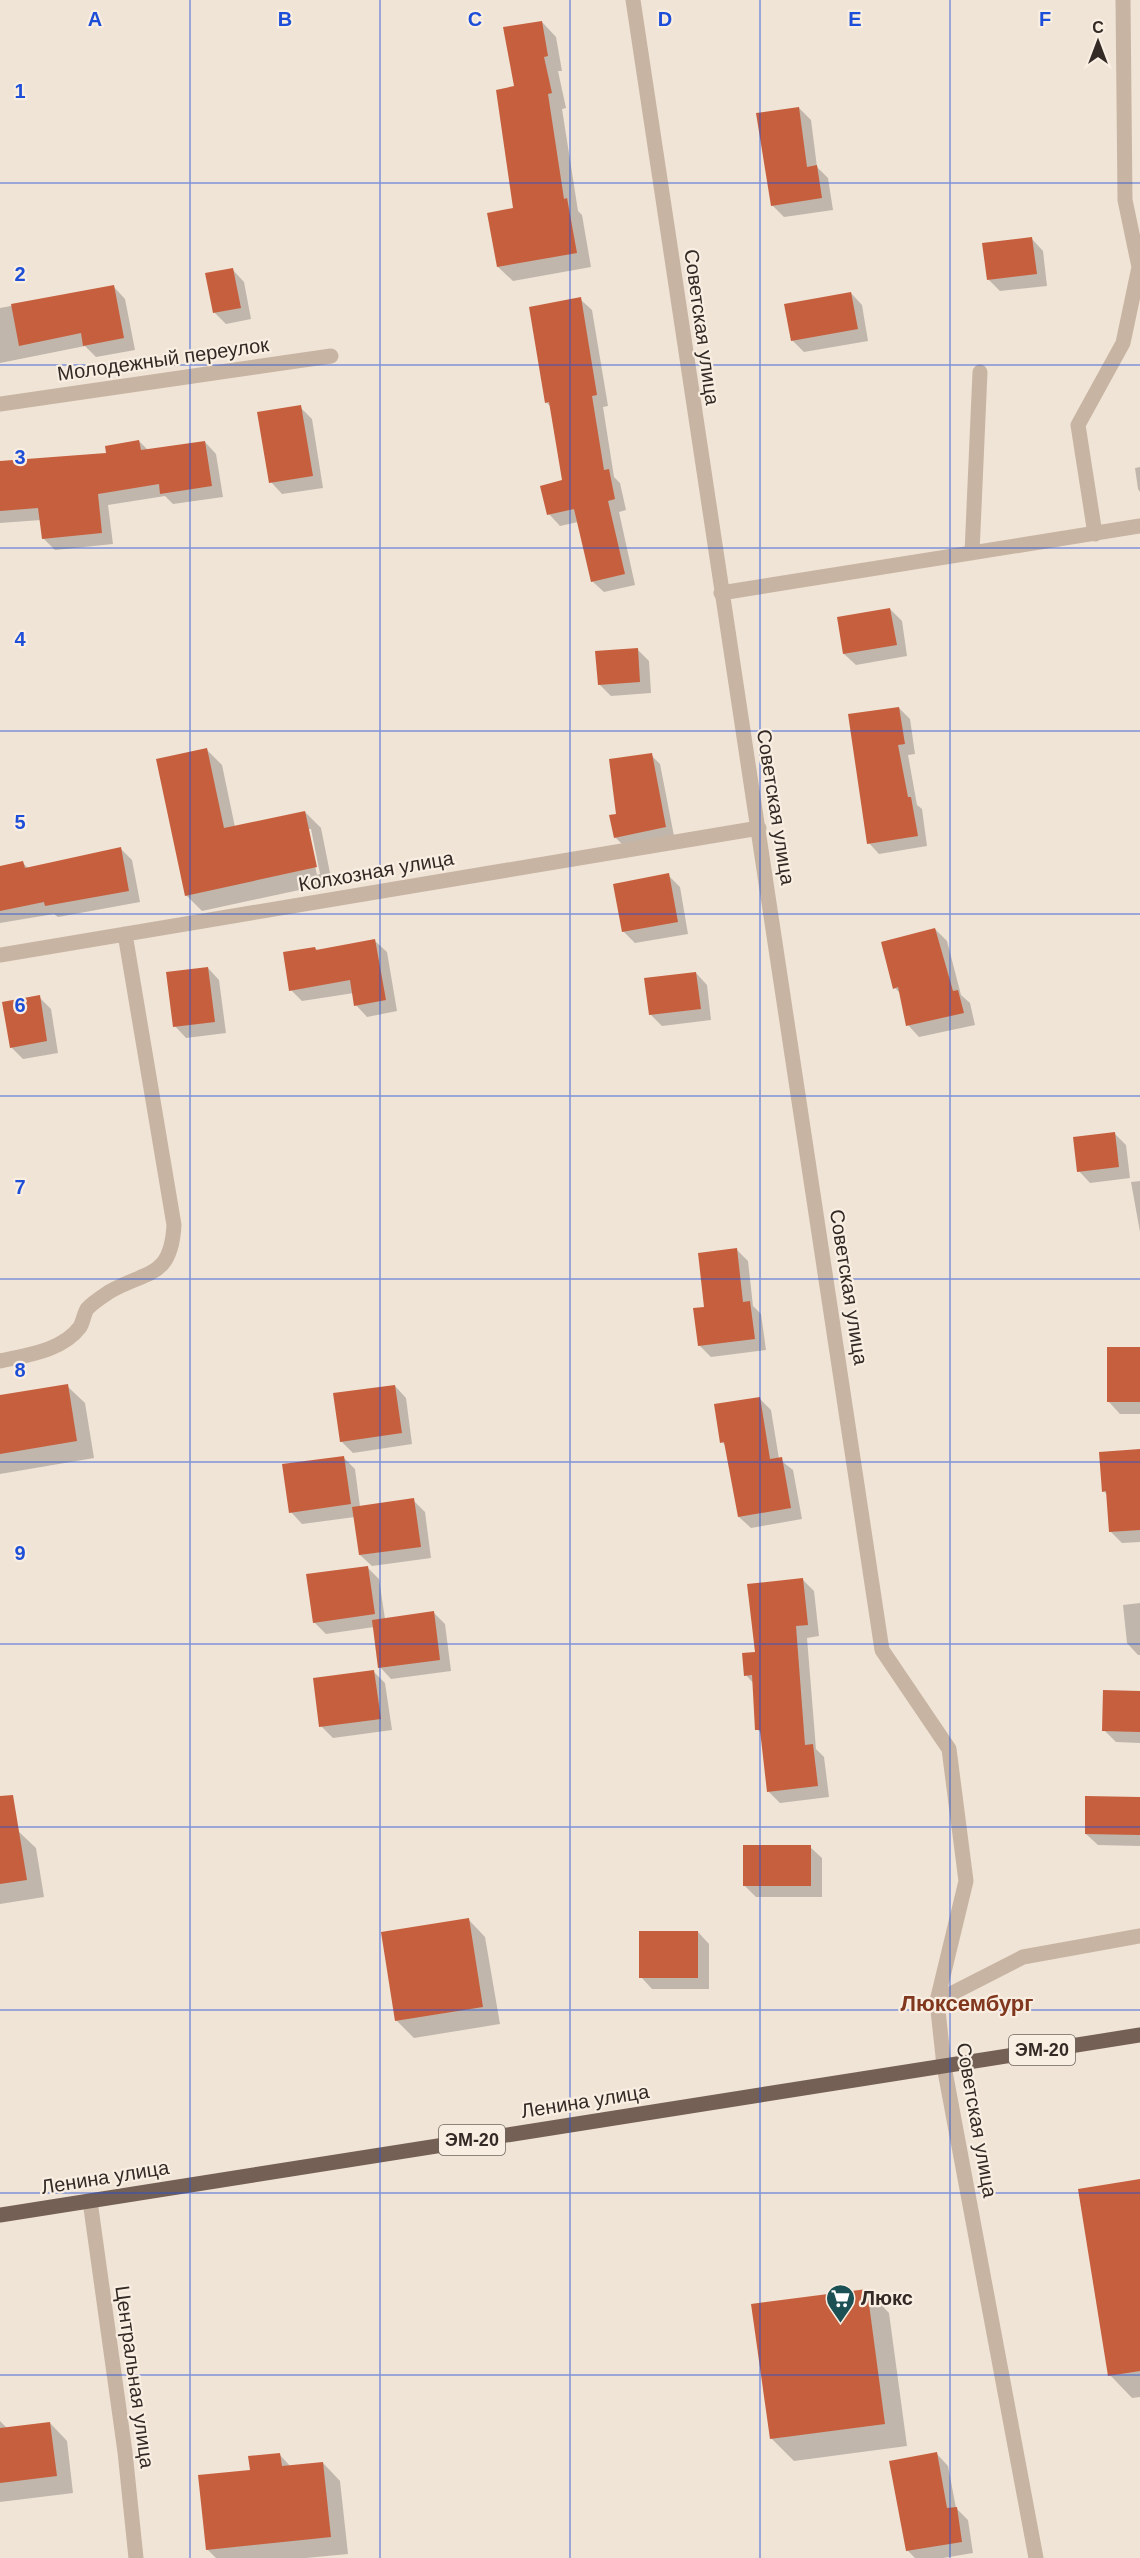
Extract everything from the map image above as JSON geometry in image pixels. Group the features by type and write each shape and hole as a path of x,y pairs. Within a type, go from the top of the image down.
{"main road":[{"name":"Ленина улица","path":"0,2215 1140,2035"}],"street":[{"name":"Советская улица","path":"633,0 882,1650 949,1749 966,1881 937,2001 944,2066 1036,2558"},
{"path":"1095,534 1078,425 1124,343 1140,267 1125,200 1123,0"},
{"name":"Молодежный переулок","path":"0,404 331,356"},
{"path":"972,553 980,372"},
{"path":"721,593 1140,526"},
{"name":"Колхозная улица","path":"0,955 759,828"},
{"path":"0,1361 46,1351 68,1337 80,1326 87,1309 109,1292 160,1269 171,1251 174,1226 125,934"},
{"path":"937,2001 1023,1957 1140,1936"},
{"name":"Центральная улица","path":"90,2201 136,2558"}],"building":[{"path":"542,21 548,56 544,57 552,93 548,94 564,199 567,198 577,253 497,267 487,213 513,208 496,90 514,86 503,27"},
{"path":"799,107 807,167 817,165 822,198 771,206 756,113"},
{"path":"1032,237 1037,274 987,280 982,243"},
{"path":"233,268 241,308 213,313 205,273"},
{"path":"114,285 124,338 83,346 81,333 19,346 11,304"},
{"path":"851,292 858,329 791,341 784,304"},
{"path":"581,297 597,395 592,396 604,470 609,469 615,499 608,501 625,574 591,582 574,509 547,515 540,486 562,480 549,402 545,403 529,307"},
{"path":"301,405 313,476 269,483 257,412"},
{"path":"139,440 141,450 205,441 212,486 160,494 159,484 98,494 102,533 42,539 38,508 0,511 0,461 106,453 105,446"},
{"path":"890,608 897,645 843,654 837,617"},
{"path":"638,648 640,682 598,685 595,651"},
{"path":"899,707 905,744 898,745 918,836 867,844 848,714"},
{"path":"207,748 224,828 305,811 317,867 185,896 156,759"},
{"path":"652,753 666,827 614,838 609,815 616,814 609,759"},
{"path":"121,847 129,891 45,906 44,902 0,911 0,866 23,861 25,868"},
{"path":"669,873 678,922 622,932 613,884"},
{"path":"935,928 953,991 958,990 964,1013 906,1026 898,987 893,989 881,942"},
{"path":"375,939 386,1000 354,1006 350,980 289,991 283,952 315,947 316,950"},
{"path":"208,967 215,1022 173,1027 166,972"},
{"path":"696,972 701,1009 649,1015 644,978"},
{"path":"40,995 47,1041 10,1048 2,1002"},
{"path":"1115,1132 1119,1167 1077,1172 1073,1137"},
{"path":"737,1248 743,1302 750,1301 755,1339 698,1346 693,1308 704,1307 698,1253"},
{"path":"1107,1347 1140,1347 1140,1402 1107,1402"},
{"path":"68,1384 77,1441 0,1454 0,1395"},
{"path":"395,1385 402,1433 340,1442 333,1393"},
{"path":"760,1397 770,1459 782,1457 791,1508 738,1517 724,1442 720,1443 714,1404"},
{"path":"1140,1449 1140,1530 1109,1532 1106,1491 1102,1492 1099,1452"},
{"path":"344,1456 351,1504 289,1513 282,1464"},
{"path":"414,1498 421,1547 359,1555 352,1507"},
{"path":"368,1566 375,1614 313,1623 306,1574"},
{"path":"803,1578 808,1625 796,1626 805,1745 813,1744 818,1786 767,1792 760,1730 755,1730 752,1675 744,1676 742,1653 755,1652 747,1584"},
{"path":"434,1611 440,1660 378,1668 372,1620"},
{"path":"374,1670 381,1719 319,1727 313,1678"},
{"path":"1103,1690 1140,1691 1140,1732 1102,1731"},
{"path":"13,1795 27,1880 0,1884 0,1796"},
{"path":"1085,1796 1140,1797 1140,1835 1085,1834"},
{"path":"743,1845 811,1845 811,1886 743,1886"},
{"path":"469,1918 483,2007 395,2021 381,1932"},
{"path":"639,1931 698,1931 698,1978 639,1978"},
{"path":"1140,2179 1140,2371 1108,2376 1078,2189"},
{"path":"867,2289 885,2424 770,2439 751,2304"},
{"path":"50,2422 57,2476 0,2483 0,2428"},
{"path":"937,2452 947,2508 957,2507 962,2542 906,2551 889,2461"},
{"path":"280,2453 282,2466 323,2462 331,2537 206,2550 198,2475 250,2470 248,2456"}],"place":[{"name":"Люкс","path":"840,2324"}],"district":[{"name":"Люксембург","path":"967,2003"}]}
